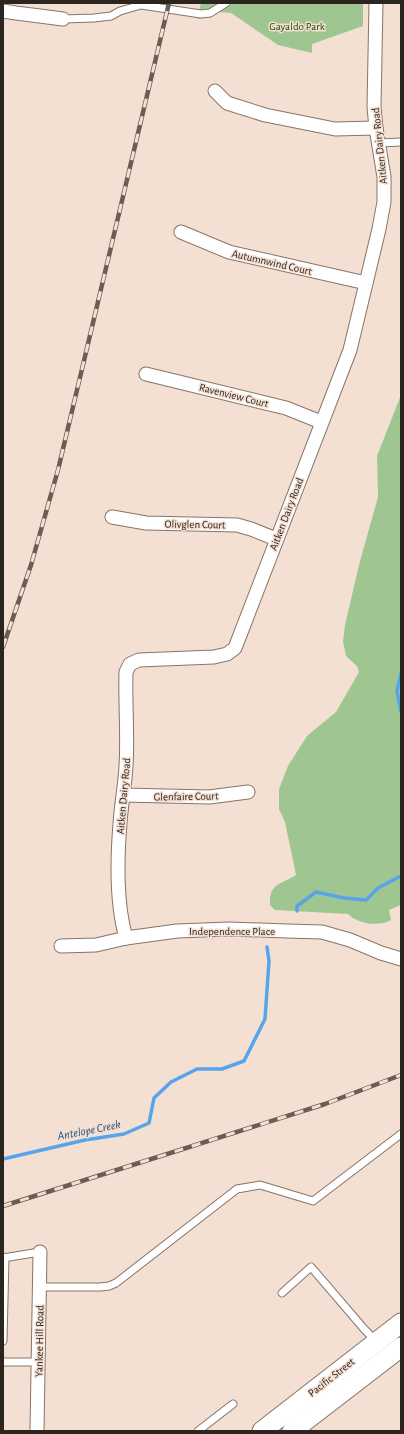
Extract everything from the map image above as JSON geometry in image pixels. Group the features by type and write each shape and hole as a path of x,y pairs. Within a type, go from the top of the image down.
{"main road":[{"name":"Pacific Street","path":"292,1431 387,1349 401,1323"},
{"name":"Pacific Street","path":"272,1428 387,1349"}],"street":[{"name":"Aitken Dairy Road","path":"126,938 119,900 120,823 127,765 126,672 130,664 139,660 214,657 227,654 235,648 276,538 350,350 384,202 384,177 374,107 376,3"},
{"path":"3,11 63,19"},
{"path":"215,91 227,103 265,116 335,129 376,128"},
{"name":"Autumnwind Court","path":"180,232 228,252 366,283"},
{"name":"Ravenview Court","path":"146,374 286,408 321,422"},
{"name":"Olivglen Court","path":"112,517 146,523 237,525 276,538"},
{"name":"Glenfaire Court","path":"124,795 209,798 248,792"},
{"name":"Independence Place","path":"61,946 96,945 126,938 178,931 221,929 322,932 350,940 381,953 401,959"},
{"name":"Yankee Hill Road","path":"37,1431 40,1252"}],"lane":[{"path":"63,19 111,16 120,11 141,5 201,14 210,13 226,3"},
{"path":"379,143 401,142"},
{"path":"40,1287 100,1287 109,1286 116,1283 237,1189 260,1184 313,1201 401,1134"},
{"path":"3,1341 4,1258 40,1252"},
{"path":"282,1293 312,1267 365,1330 387,1349"},
{"path":"3,1362 38,1362"},
{"path":"198,1431 233,1404"}],"green space":[{"name":"Gayaldo Park","path":"201,3 363,3 363,26 312,44 312,53 278,45 231,13 219,12 209,17 197,19"},
{"path":"401,395 401,905 389,910 391,920 374,924 357,920 348,914 275,910 270,905 271,892 280,883 296,875 285,822 279,809 279,789 288,766 307,736 336,712 359,672 357,666 346,656 343,641 345,625 359,565 378,497 377,456"}],"waterway":[{"name":"Antelope Creek","path":"401,673 397,691 401,712"},
{"name":"Antelope Creek","path":"297,911 297,906 316,892 344,898 366,900 378,888 401,876"},
{"name":"Antelope Creek","path":"3,1159 85,1140 124,1134 149,1123 154,1098 171,1082 197,1069 222,1069 244,1061 265,1019 269,961 267,947"}],"railway":[{"path":"3,647 31,565 58,470 169,3"},
{"path":"3,1206 325,1104 401,1075"}]}
